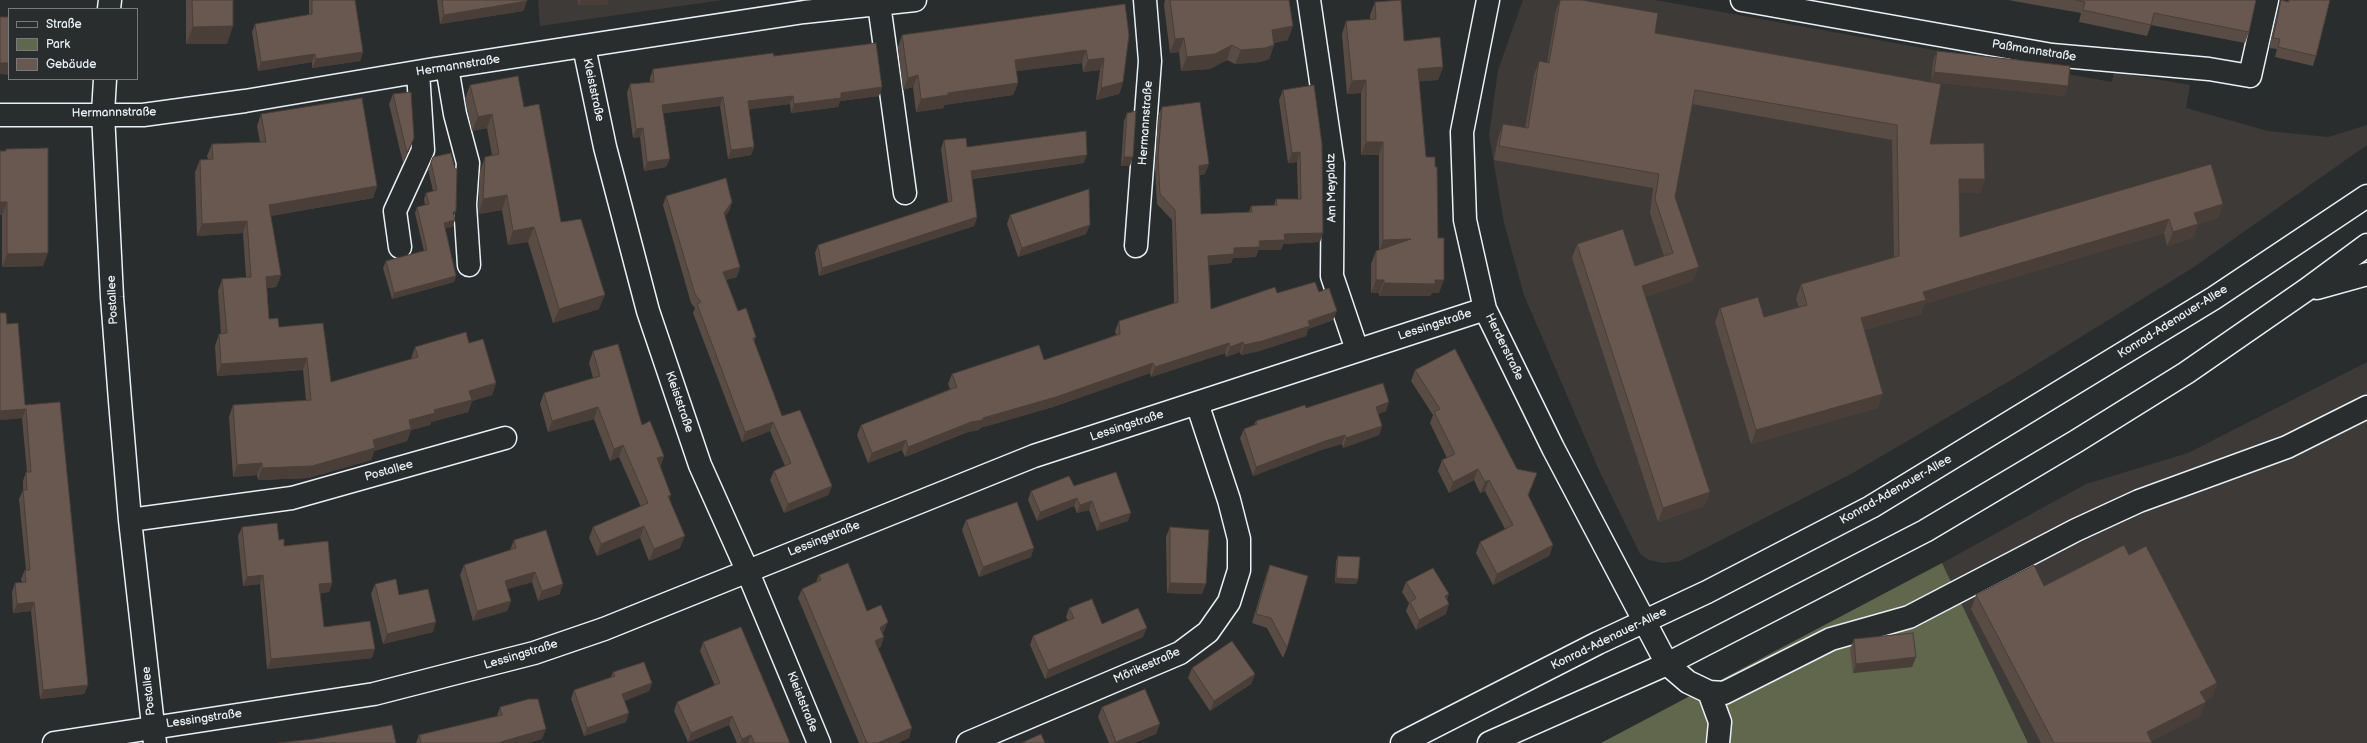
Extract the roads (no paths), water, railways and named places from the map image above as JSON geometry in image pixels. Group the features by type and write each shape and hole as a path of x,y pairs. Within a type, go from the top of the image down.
{"street":[{"name":"Hermannstraße","path":"0,115 103,113 151,114 245,101 447,67 804,12 915,0"},
{"name":"Hermannstraße","path":"1136,246 1150,61 1145,0"},
{"name":"Am Meyplatz","path":"1309,0 1333,163 1332,276 1357,350"},
{"name":"Herderstraße","path":"1488,0 1462,132 1465,220 1485,309 1553,448 1667,664"},
{"name":"Paßmannstraße","path":"1742,0 2052,55 2209,69 2250,76 2267,0"},
{"path":"880,4 905,192"},
{"name":"Kleiststraße","path":"584,47 607,155 648,311 700,465 747,570 819,743"},
{"path":"447,67 455,114 468,163 465,205 469,265"},
{"path":"400,247 395,211 423,150 418,72"},
{"name":"Postallee","path":"105,80 103,113 112,297 130,520 154,735"},
{"name":"Konrad-Adenauer-Allee","path":"1402,743 1645,620 1707,592 1871,507 2214,298 2367,196"},
{"path":"1489,743 1667,664 1925,531 2075,442 2186,373 2306,290 2367,245"},
{"path":"2306,290 2367,274"},
{"name":"Lessingstraße","path":"54,743 154,735 374,694 464,672 534,652 604,629 747,570 1034,456 1485,309"},
{"name":"Mörikestraße","path":"968,743 1180,653 1208,632 1228,602 1239,570 1239,539 1229,500 1197,402"},
{"path":"1667,664 1688,682 1708,692 1724,693 1831,639 1909,617 2076,530 2139,501 2287,447 2367,407"},
{"name":"Postallee","path":"130,520 292,498 505,438"},
{"path":"1708,692 1720,722 1718,743"}]}
